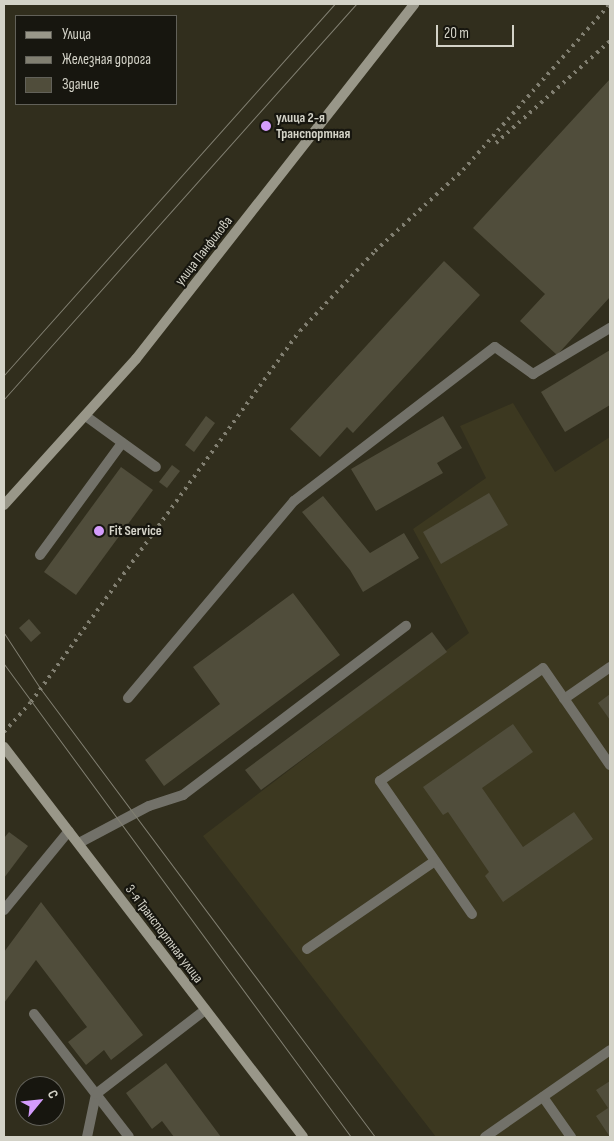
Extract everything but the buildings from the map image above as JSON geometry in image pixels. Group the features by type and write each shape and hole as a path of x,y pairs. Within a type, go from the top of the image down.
{"main road":[{"name":"улица Панфилова","path":"4,505 87,417 136,359 414,4"},
{"name":"3-я Транспортная улица","path":"4,747 303,1137"}],"lane":[{"path":"128,698 294,501 495,347 533,374 610,328"},
{"path":"87,417 156,467"},
{"path":"40,555 122,443"},
{"path":"79,843 142,809 183,795 406,626"},
{"path":"564,699 610,667"},
{"path":"472,914 380,781 542,668 610,765"},
{"path":"4,910 69,831"},
{"path":"307,949 435,861"},
{"path":"87,1137 96,1094 205,1010"},
{"path":"34,1014 129,1137"},
{"path":"485,1137 610,1050"},
{"path":"543,1097 571,1137"}],"shaded area":[{"path":"513,403 555,472 610,437 610,1137 436,1137 203,836 469,633 413,529 486,478 460,426"}],"tram line":[{"path":"4,375 335,4"},
{"path":"4,399 356,4"},
{"path":"4,633 40,688 375,1137"},
{"path":"4,664 351,1137"}],"railway":[{"path":"4,732 31,702 300,331 375,251 463,170 610,4"},
{"path":"496,143 610,41"}],"place":[{"name":"улица 2-я Транспортная","path":"266,126"},
{"name":"Fit Service","path":"99,531"}]}
